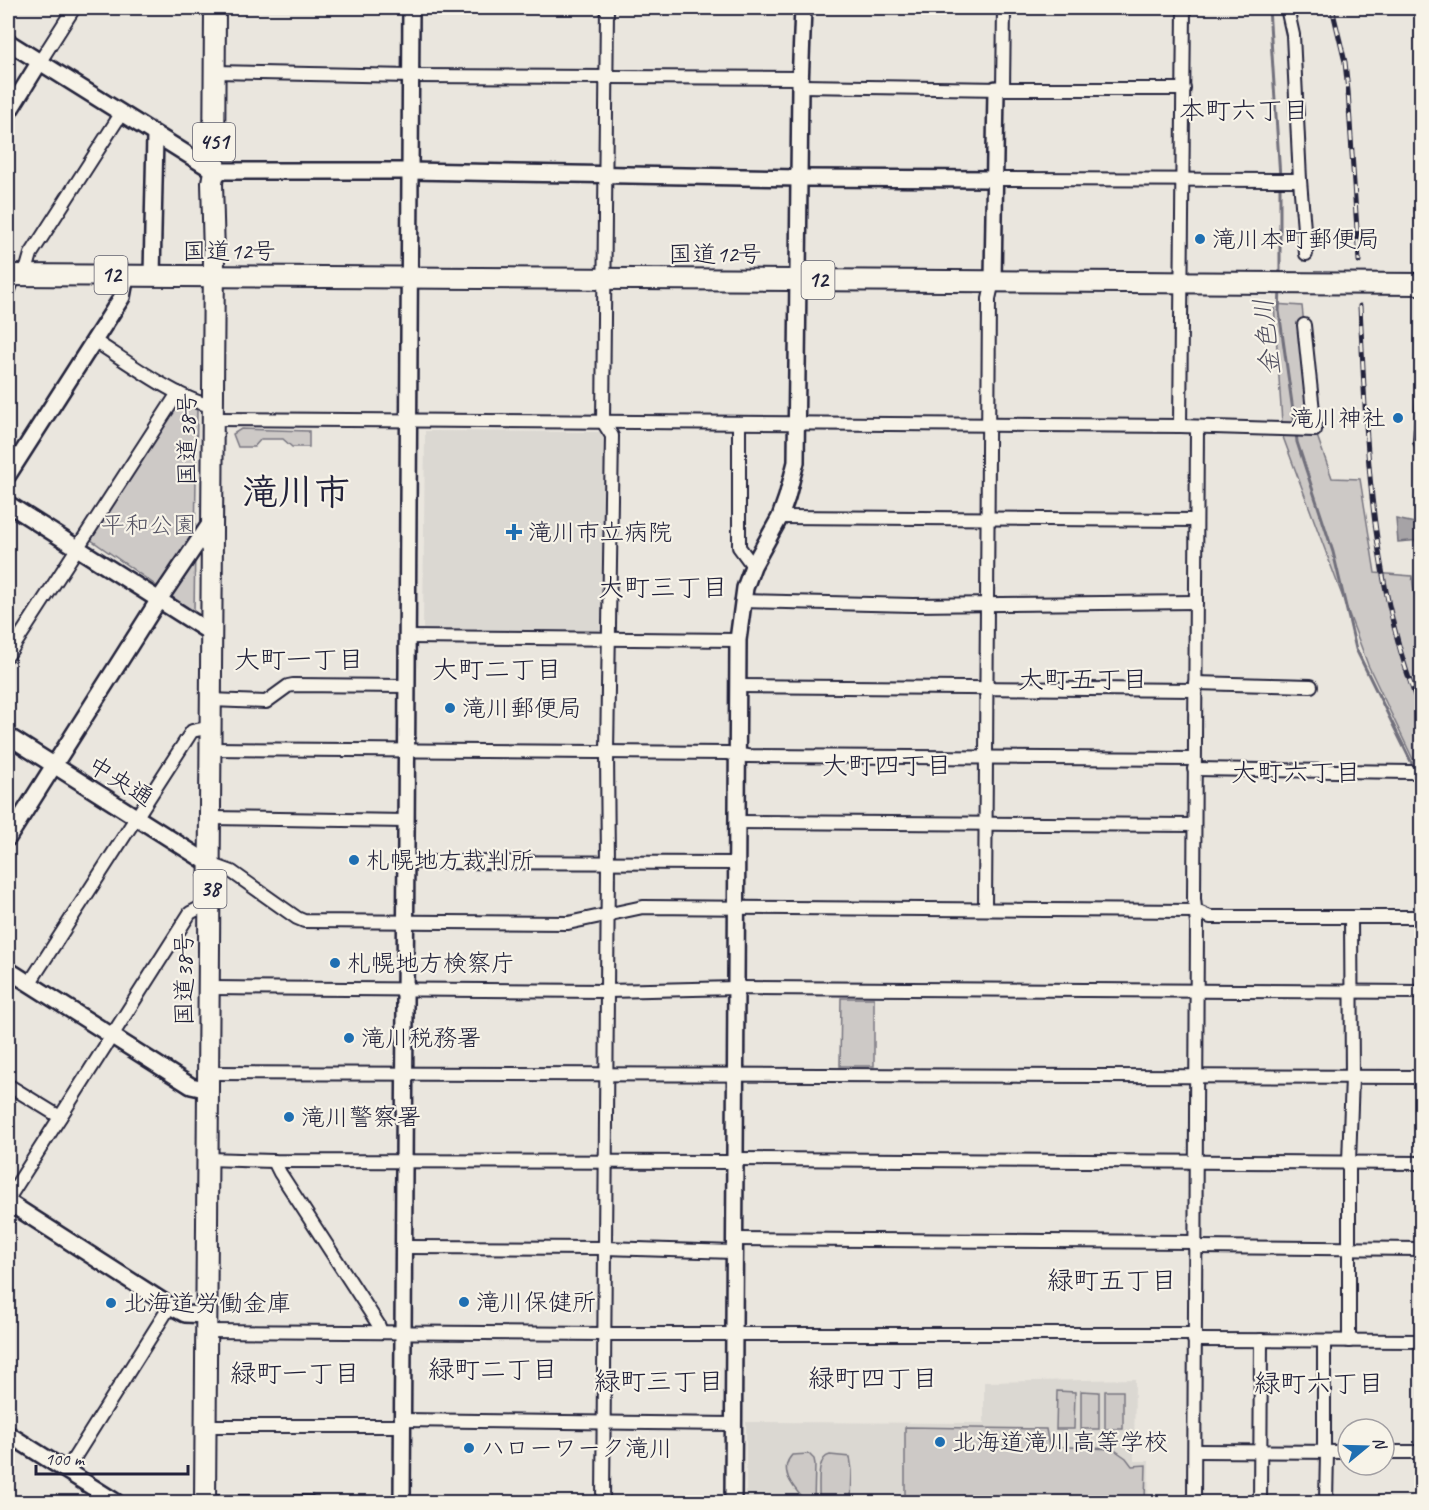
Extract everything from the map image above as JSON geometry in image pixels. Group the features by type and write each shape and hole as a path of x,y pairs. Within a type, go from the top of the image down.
{"highway":[{"name":"451","path":"214,276 212,183 215,8"},
{"name":"国道12号","path":"14,279 214,276 1422,284"},
{"name":"国道38号","path":"205,1502 214,276"}],"street":[{"path":"8,112 74,8"},
{"path":"402,1503 411,8"},
{"path":"603,1503 607,752 612,436 603,422 607,8"},
{"path":"733,1503 738,640 742,601 753,566 780,517 796,462 800,82 803,8"},
{"path":"985,909 989,299 993,281 995,179 1004,8"},
{"path":"1180,426 1184,8"},
{"path":"1287,8 1293,35 1306,254"},
{"path":"8,42 214,171 605,173 800,178 1300,180"},
{"path":"215,72 606,77 999,89 1184,89"},
{"path":"14,279 121,114"},
{"path":"152,276 155,136"},
{"path":"8,475 122,297 126,276"},
{"path":"93,340 213,412 409,421 1180,426 1316,430 1305,325"},
{"path":"8,655 75,548 178,393"},
{"path":"1419,442 1422,396"},
{"path":"739,424 739,547 753,566"},
{"path":"1194,1503 1197,990 1194,764 1197,427"},
{"path":"8,504 211,633"},
{"path":"780,517 1196,520"},
{"path":"8,838 158,601 212,521"},
{"path":"742,601 913,605 1196,602"},
{"path":"407,637 738,640"},
{"path":"211,700 266,702 288,686 293,685 407,686"},
{"path":"738,686 986,688 1311,686"},
{"path":"29,984 192,731 211,727"},
{"name":"中央通","path":"8,736 210,864"},
{"path":"211,749 986,757 1411,772"},
{"path":"210,818 406,821"},
{"path":"737,822 1194,825"},
{"path":"406,862 737,863"},
{"path":"210,864 232,872 304,921 568,923 643,907 1196,910 1210,917 1422,917"},
{"path":"209,903 190,913 8,1200 170,1306 207,1323 402,1333 1195,1337 1261,1340 1422,1341"},
{"path":"1348,1341 1352,1077 1350,917"},
{"path":"8,970 191,1086 209,1082 404,1074 1422,1077"},
{"path":"210,988 1422,992"},
{"path":"8,1085 60,1117"},
{"path":"208,1159 606,1163 735,1161 1422,1163"},
{"path":"274,1161 381,1332"},
{"path":"404,1247 1195,1244 1348,1250 1422,1250"},
{"path":"66,1471 170,1306"},
{"path":"1260,1503 1261,1340"},
{"path":"1324,1341 1326,1503"},
{"path":"206,1426 604,1422 732,1424"},
{"path":"8,1434 116,1503"},
{"path":"1195,1451 1336,1452"},
{"path":"1396,1452 1422,1452"},
{"path":"205,1502 309,1503"}],"shaded area":[{"name":"滝川市立病院","path":"425,431 601,432 605,436 601,628 598,632 423,630"},
{"path":"1396,519 1421,522 1421,540 1398,542"},
{"name":"北海道滝川高等学校","path":"1135,1379 1134,1461 1149,1461 1148,1502 746,1502 746,1422 984,1423 984,1382"}],"green space":[{"path":"1274,304 1302,306 1315,430 1332,478 1360,479 1375,573 1412,576 1422,649 1421,776 1368,665 1283,437"},
{"name":"平和公園","path":"177,399 197,410 194,612 87,537"},
{"path":"241,429 309,431 309,447 292,447 283,439 261,439 254,447 238,447 233,434"},
{"path":"841,998 874,998 874,1066 840,1066"},
{"path":"1057,1391 1075,1392 1074,1429 1056,1429"},
{"path":"1081,1391 1099,1392 1099,1429 1081,1429"},
{"path":"1105,1391 1123,1391 1123,1429 1105,1429"},
{"path":"905,1427 1046,1429 1049,1446 1113,1449 1126,1458 1132,1466 1146,1465 1145,1502 905,1502"},
{"path":"809,1454 815,1464 814,1502 806,1502 793,1486 786,1467 792,1455"},
{"path":"830,1455 850,1457 851,1502 819,1502 820,1467 825,1457"}],"waterway":[{"name":"金色川","path":"1269,8 1280,177"},
{"name":"金色川","path":"1280,184 1280,276"},
{"name":"金色川","path":"1280,289 1279,311 1295,425"},
{"name":"金色川","path":"1296,432 1297,442 1333,552 1356,649 1422,784"}],"railway":[{"path":"1332,8 1345,62 1359,261"},
{"path":"1360,306 1369,462 1381,564 1404,664 1422,714"}],"place":[{"name":"滝川本町郵便局","path":"1200,239"},
{"name":"滝川神社","path":"1398,418"},
{"name":"滝川市立病院","path":"514,532"},
{"name":"滝川郵便局","path":"450,708"},
{"name":"札幌地方裁判所","path":"354,860"},
{"name":"札幌地方検察庁","path":"335,963"},
{"name":"滝川税務署","path":"349,1038"},
{"name":"滝川警察署","path":"289,1117"},
{"name":"滝川保健所","path":"464,1302"},
{"name":"北海道労働金庫","path":"111,1303"},
{"name":"北海道滝川高等学校","path":"940,1442"},
{"name":"ハローワーク滝川","path":"469,1448"}],"district":[{"name":"本町六丁目","path":"1244,110"},
{"name":"滝川市","path":"296,492"},
{"name":"大町三丁目","path":"663,587"},
{"name":"大町一丁目","path":"299,659"},
{"name":"大町二丁目","path":"497,669"},
{"name":"大町五丁目","path":"1083,679"},
{"name":"大町四丁目","path":"887,765"},
{"name":"大町六丁目","path":"1296,772"},
{"name":"緑町五丁目","path":"1112,1280"},
{"name":"緑町二丁目","path":"493,1369"},
{"name":"緑町一丁目","path":"295,1373"},
{"name":"緑町四丁目","path":"873,1378"},
{"name":"緑町三丁目","path":"659,1381"},
{"name":"緑町六丁目","path":"1319,1383"}]}
